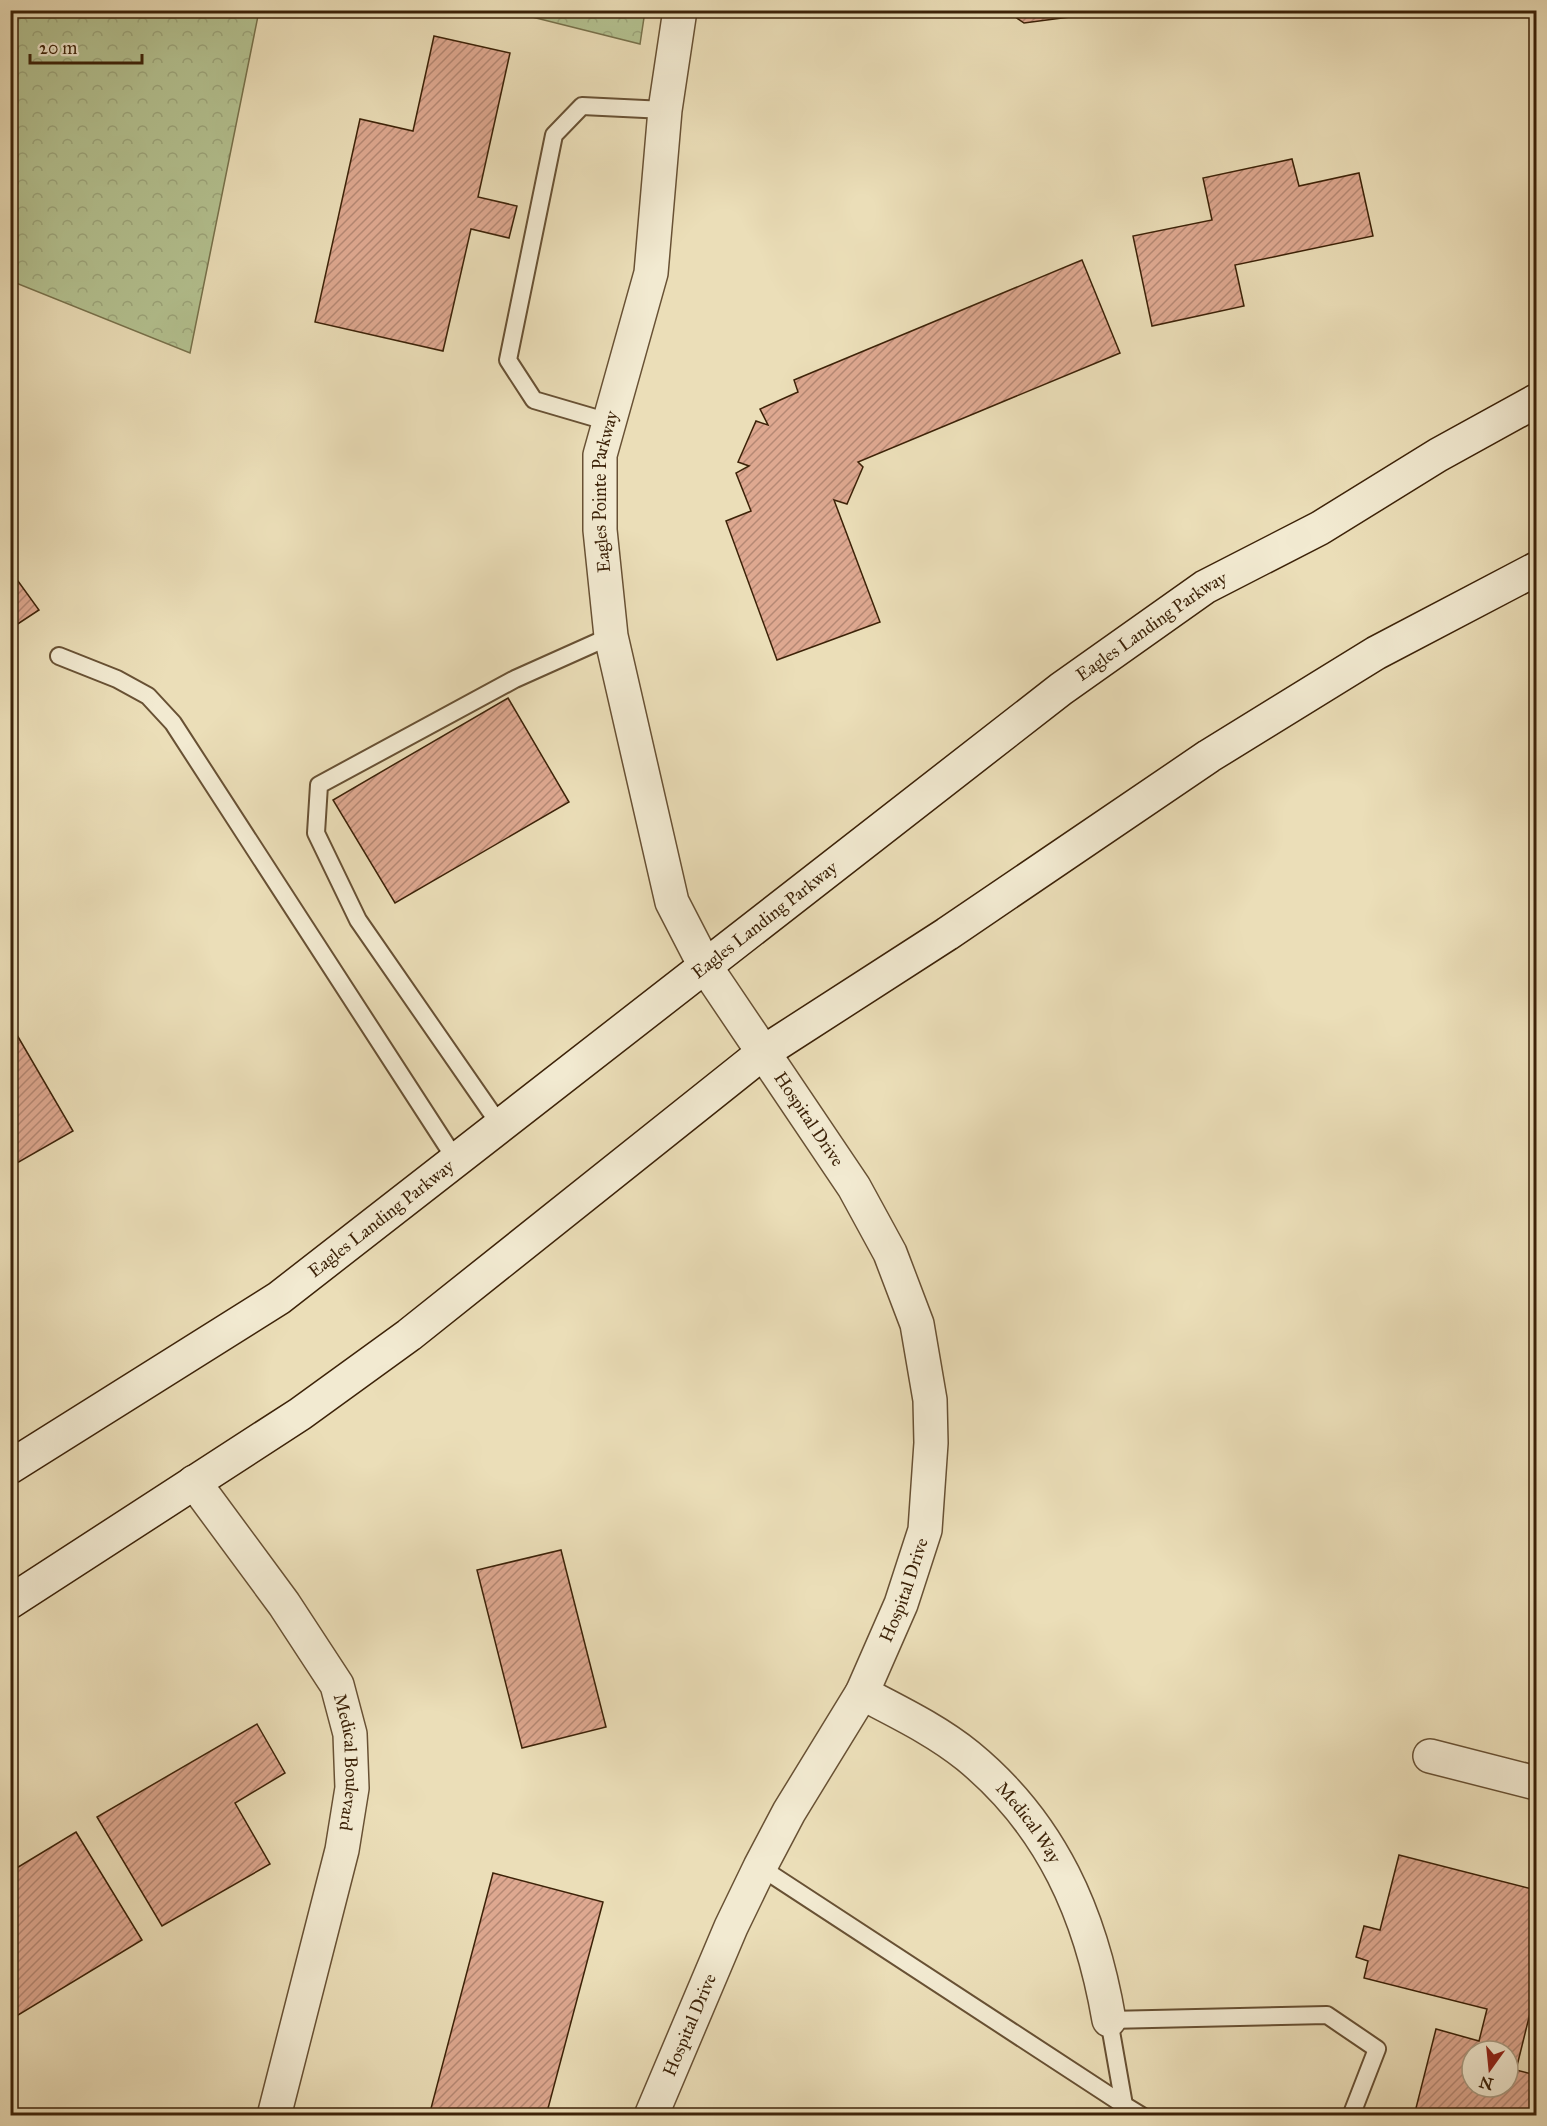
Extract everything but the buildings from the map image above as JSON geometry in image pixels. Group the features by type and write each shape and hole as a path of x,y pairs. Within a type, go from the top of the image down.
{"main road":[{"name":"Eagles Pointe Parkway","path":"680,10 665,110 660,192 651,273 600,455 600,530 611,636 672,902 705,966"},
{"name":"Eagles Landing Parkway","path":"10,1467 279,1298 1061,689 1205,587 1320,528 1438,455 1536,401"},
{"path":"10,1602 300,1414 410,1335 764,1052 947,934 1209,756 1376,653 1536,569"},
{"name":"Hospital Drive","path":"651,2115 731,1927 760,1867 789,1812 862,1693 902,1604 925,1530 930,1491 930,1400 917,1324 890,1253 854,1187 705,966"},
{"name":"Medical Boulevard","path":"194,1482 284,1604 337,1685 350,1734 352,1788 342,1850 274,2115"},
{"name":"Medical Way","path":"862,1693 932,1731 966,1755 996,1781 1022,1812 1065,1878 1080,1908 1097,1956 1109,2020"},
{"path":"1431,1756 1536,1783"}],"lane":[{"path":"609,422 534,400 508,360 554,135 582,106 665,110"},
{"path":"500,1125 358,920 316,832 319,785 515,679 611,636"},
{"path":"59,656 117,679 148,696 173,723 456,1160"},
{"path":"760,1867 1142,2115"},
{"path":"1124,2104 1109,2020 1327,2015 1377,2049 1351,2115"}],"green space":[{"path":"10,11 259,11 190,353 11,281"},
{"path":"508,11 645,11 640,44"}]}
